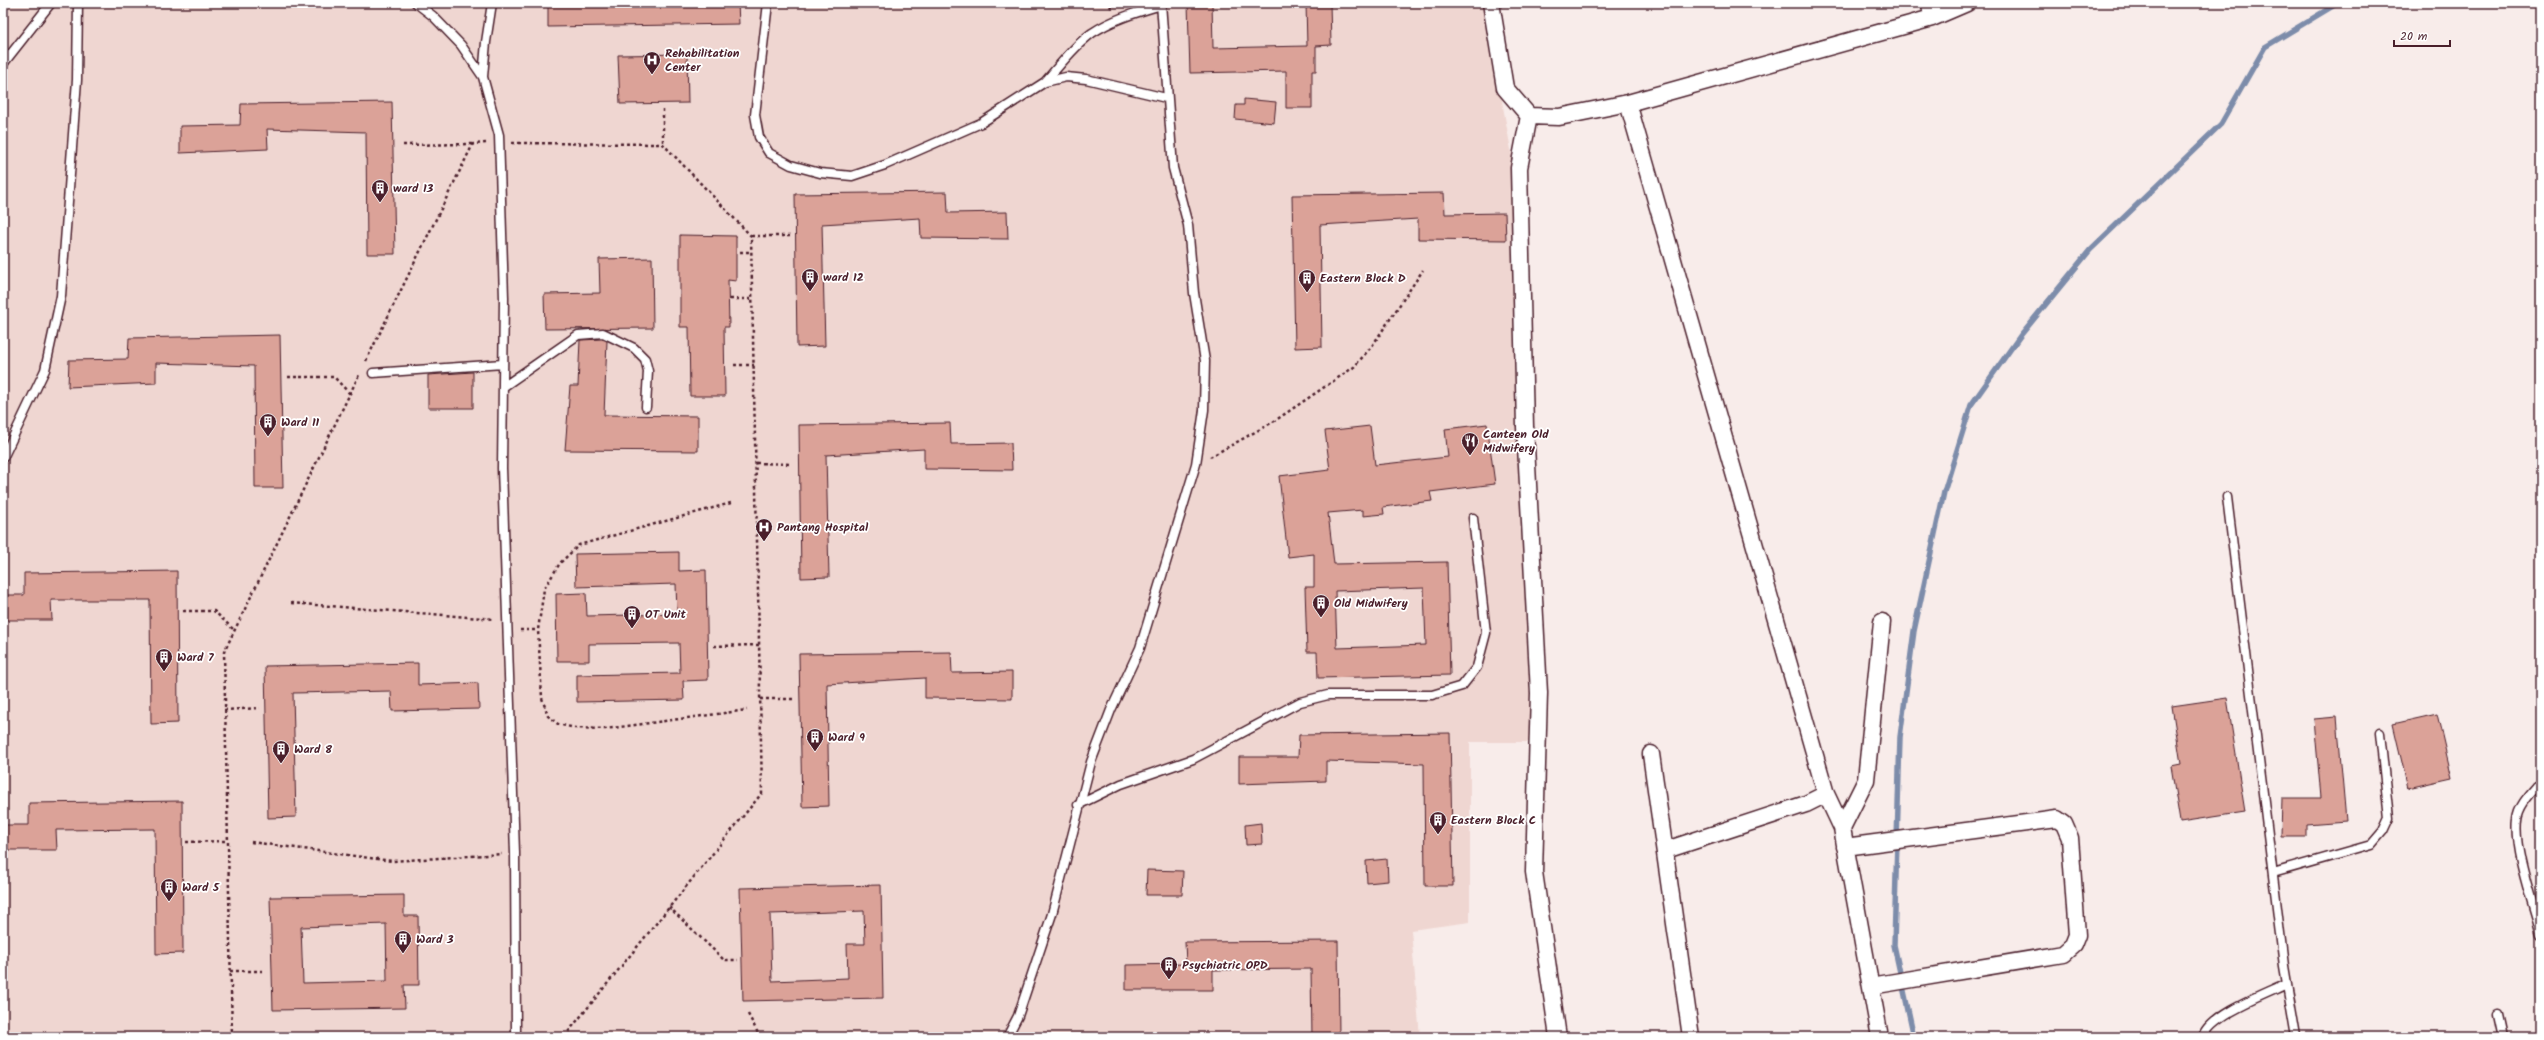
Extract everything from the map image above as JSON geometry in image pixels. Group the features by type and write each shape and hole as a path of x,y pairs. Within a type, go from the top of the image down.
{"street":[{"path":"1491,3 1505,88 1529,116 1559,117 1628,103 1931,10 1967,3"},
{"path":"1628,103 1826,794 1842,828 1880,1037"},
{"path":"1529,116 1519,168 1525,427 1539,693 1534,872 1558,1037"},
{"path":"1842,828 1866,780 1882,622"},
{"path":"1651,754 1666,850 1691,1037"},
{"path":"1666,850 1806,804 1826,794"},
{"path":"1845,847 2057,819 2064,824 2070,838 2077,935 2073,945 2063,954 1915,980 1871,986"}],"lane":[{"path":"3,64 51,3"},
{"path":"3,458 45,370 61,296 77,80 78,3"},
{"path":"416,3 433,16 461,45 483,77"},
{"path":"492,3 486,42 483,77 500,143 504,298 502,468 515,853 516,1037"},
{"path":"768,3 755,115 759,137 770,153 790,165 820,173 852,176 885,165 981,123 1045,82 1071,51 1093,33 1128,15 1161,4 1166,98 1173,168 1188,225 1194,293 1205,362 1204,410 1196,464 1140,648 1111,710 1091,762 1078,805 1052,914 1018,1016 1007,1037"},
{"path":"1045,82 1066,77 1086,79 1166,98"},
{"path":"503,387 578,335 603,333 634,348 645,359 648,372 646,407"},
{"path":"373,373 503,364"},
{"path":"2227,497 2287,984 2296,1037"},
{"path":"1078,805 1121,784 1192,759 1300,702 1328,695 1432,695 1462,686 1477,667 1486,634 1473,518"},
{"path":"2273,873 2371,845 2383,831 2389,818 2380,733"},
{"path":"2537,786 2526,799 2517,819 2517,842 2541,934"},
{"path":"2204,1037 2220,1018 2240,1005 2287,984"},
{"path":"2498,1014 2503,1037"}],"path":[{"path":"564,1037 762,793 751,236 663,144 663,108"},
{"path":"403,145 500,143 663,144"},
{"path":"364,366 473,144"},
{"path":"751,236 792,236"},
{"path":"740,252 752,252"},
{"path":"1196,464 1273,422 1354,367 1372,346 1423,270"},
{"path":"730,299 753,299"},
{"path":"734,365 754,365"},
{"path":"239,1037 232,1035 226,841 224,652 233,630 360,373"},
{"path":"288,377 334,377 350,394"},
{"path":"756,463 792,464"},
{"path":"731,504 579,545 560,563 544,589 538,630 542,698 548,716 558,724 575,728 605,729 747,710"},
{"path":"291,603 397,613 508,620"},
{"path":"183,611 214,611 233,630"},
{"path":"508,630 538,630"},
{"path":"714,646 759,645"},
{"path":"760,699 795,699"},
{"path":"224,710 260,708"},
{"path":"186,842 226,841"},
{"path":"251,842 392,861 515,853"},
{"path":"670,907 724,960 738,960"},
{"path":"230,971 266,971"},
{"path":"748,1014 760,1037"}],"shaded area":[{"name":"Pantang Hospital","path":"3,3 1484,3 1513,161 1517,343 1533,742 1470,742 1470,922 1411,930 1420,1037 3,1037"}],"building":[{"path":"548,3 738,3 739,24 548,27"},
{"path":"1188,3 1212,3 1213,48 1307,46 1306,3 1330,3 1331,45 1316,46 1316,71 1312,71 1312,108 1286,108 1286,71 1190,73"},
{"path":"687,54 688,103 620,104 618,55"},
{"path":"1244,99 1276,102 1274,123 1235,119 1236,105 1244,105"},
{"name":"ward 13","path":"392,102 395,254 367,254 366,132 267,129 268,149 180,153 180,126 240,125 241,104"},
{"name":"ward 12","path":"947,192 948,213 1007,212 1008,239 921,238 920,218 822,224 825,346 797,347 795,194"},
{"name":"Eastern Block D","path":"1444,193 1445,214 1505,213 1506,240 1418,239 1418,219 1320,225 1322,347 1295,348 1292,195"},
{"path":"680,235 736,236 736,281 728,280 729,327 724,327 725,396 690,396 689,327 680,327"},
{"path":"652,258 653,328 545,329 544,294 600,293 599,259"},
{"name":"Ward 11","path":"280,335 283,488 255,488 254,366 156,363 156,383 68,387 69,360 128,359 129,338"},
{"path":"602,339 607,341 604,415 698,416 698,451 565,450 570,386 578,386 580,340"},
{"path":"473,372 473,408 428,408 428,375"},
{"path":"950,423 951,444 1011,443 1012,470 924,469 924,449 826,455 829,577 801,578 799,425"},
{"path":"1487,424 1495,484 1430,492 1432,501 1383,507 1384,514 1363,516 1363,510 1328,513 1334,564 1447,562 1450,675 1318,678 1317,652 1307,652 1305,587 1314,587 1314,554 1288,557 1279,476 1330,470 1325,431 1370,426 1375,465 1448,457 1445,429","holes":["1424,588 1426,645 1337,648 1335,591"]},
{"name":"OT Unit","path":"679,552 679,571 706,570 708,680 683,681 684,700 577,702 577,675 680,673 679,643 589,644 589,661 557,661 556,594 586,593 587,616 677,614 676,584 576,587 575,554"},
{"name":"Ward 7","path":"177,571 178,723 151,724 150,600 51,600 52,620 3,620 3,595 24,595 24,573"},
{"name":"Ward 9","path":"951,652 952,673 1012,672 1012,699 925,698 925,678 827,684 829,806 802,807 799,654"},
{"name":"Ward 8","path":"418,663 418,685 478,683 479,709 392,711 391,691 293,693 296,817 268,818 265,666"},
{"path":"2227,698 2245,812 2180,822 2171,766 2181,764 2172,706"},
{"path":"2437,714 2452,778 2408,788 2393,724"},
{"path":"2337,717 2346,821 2306,824 2306,837 2281,837 2282,798 2321,798 2314,719"},
{"name":"Eastern Block C","path":"1450,733 1453,886 1425,886 1424,764 1326,761 1326,781 1239,784 1239,757 1298,757 1299,735"},
{"name":"Ward 5","path":"182,801 183,953 156,954 155,829 56,830 57,850 3,850 3,825 29,825 29,803"},
{"path":"1261,823 1262,844 1246,845 1245,825"},
{"path":"1387,859 1388,881 1367,883 1366,861"},
{"path":"1147,870 1183,871 1182,895 1146,895"},
{"path":"881,885 883,998 743,1001 740,888","holes":["864,911 865,944 847,944 848,978 772,981 770,914"]},
{"name":"Ward 3","path":"404,895 404,916 418,916 419,985 404,985 405,1008 273,1010 270,897","holes":["386,924 387,981 303,983 301,927"]},
{"name":"Psychiatric OPD","path":"1338,941 1339,1037 1312,1037 1311,969 1213,970 1213,990 1126,990 1126,965 1186,964 1185,942"}],"waterway":[{"path":"1914,1037 1894,945 1900,737 1914,631 1944,492 1971,405 2020,336 2090,250 2221,124 2265,47 2338,3"}],"place":[{"name":"Rehabilitation Center","path":"652,75"},
{"name":"ward 13","path":"380,203"},
{"name":"ward 12","path":"810,292"},
{"name":"Eastern Block D","path":"1307,293"},
{"name":"Ward 11","path":"268,437"},
{"name":"Canteen Old Midwifery","path":"1470,456"},
{"name":"Pantang Hospital","path":"764,542"},
{"name":"Old Midwifery","path":"1321,618"},
{"name":"OT Unit","path":"632,629"},
{"name":"Ward 7","path":"164,672"},
{"name":"Ward 9","path":"815,752"},
{"name":"Ward 8","path":"281,764"},
{"name":"Eastern Block C","path":"1438,835"},
{"name":"Ward 5","path":"169,902"},
{"name":"Ward 3","path":"403,954"},
{"name":"Psychiatric OPD","path":"1169,980"}]}
